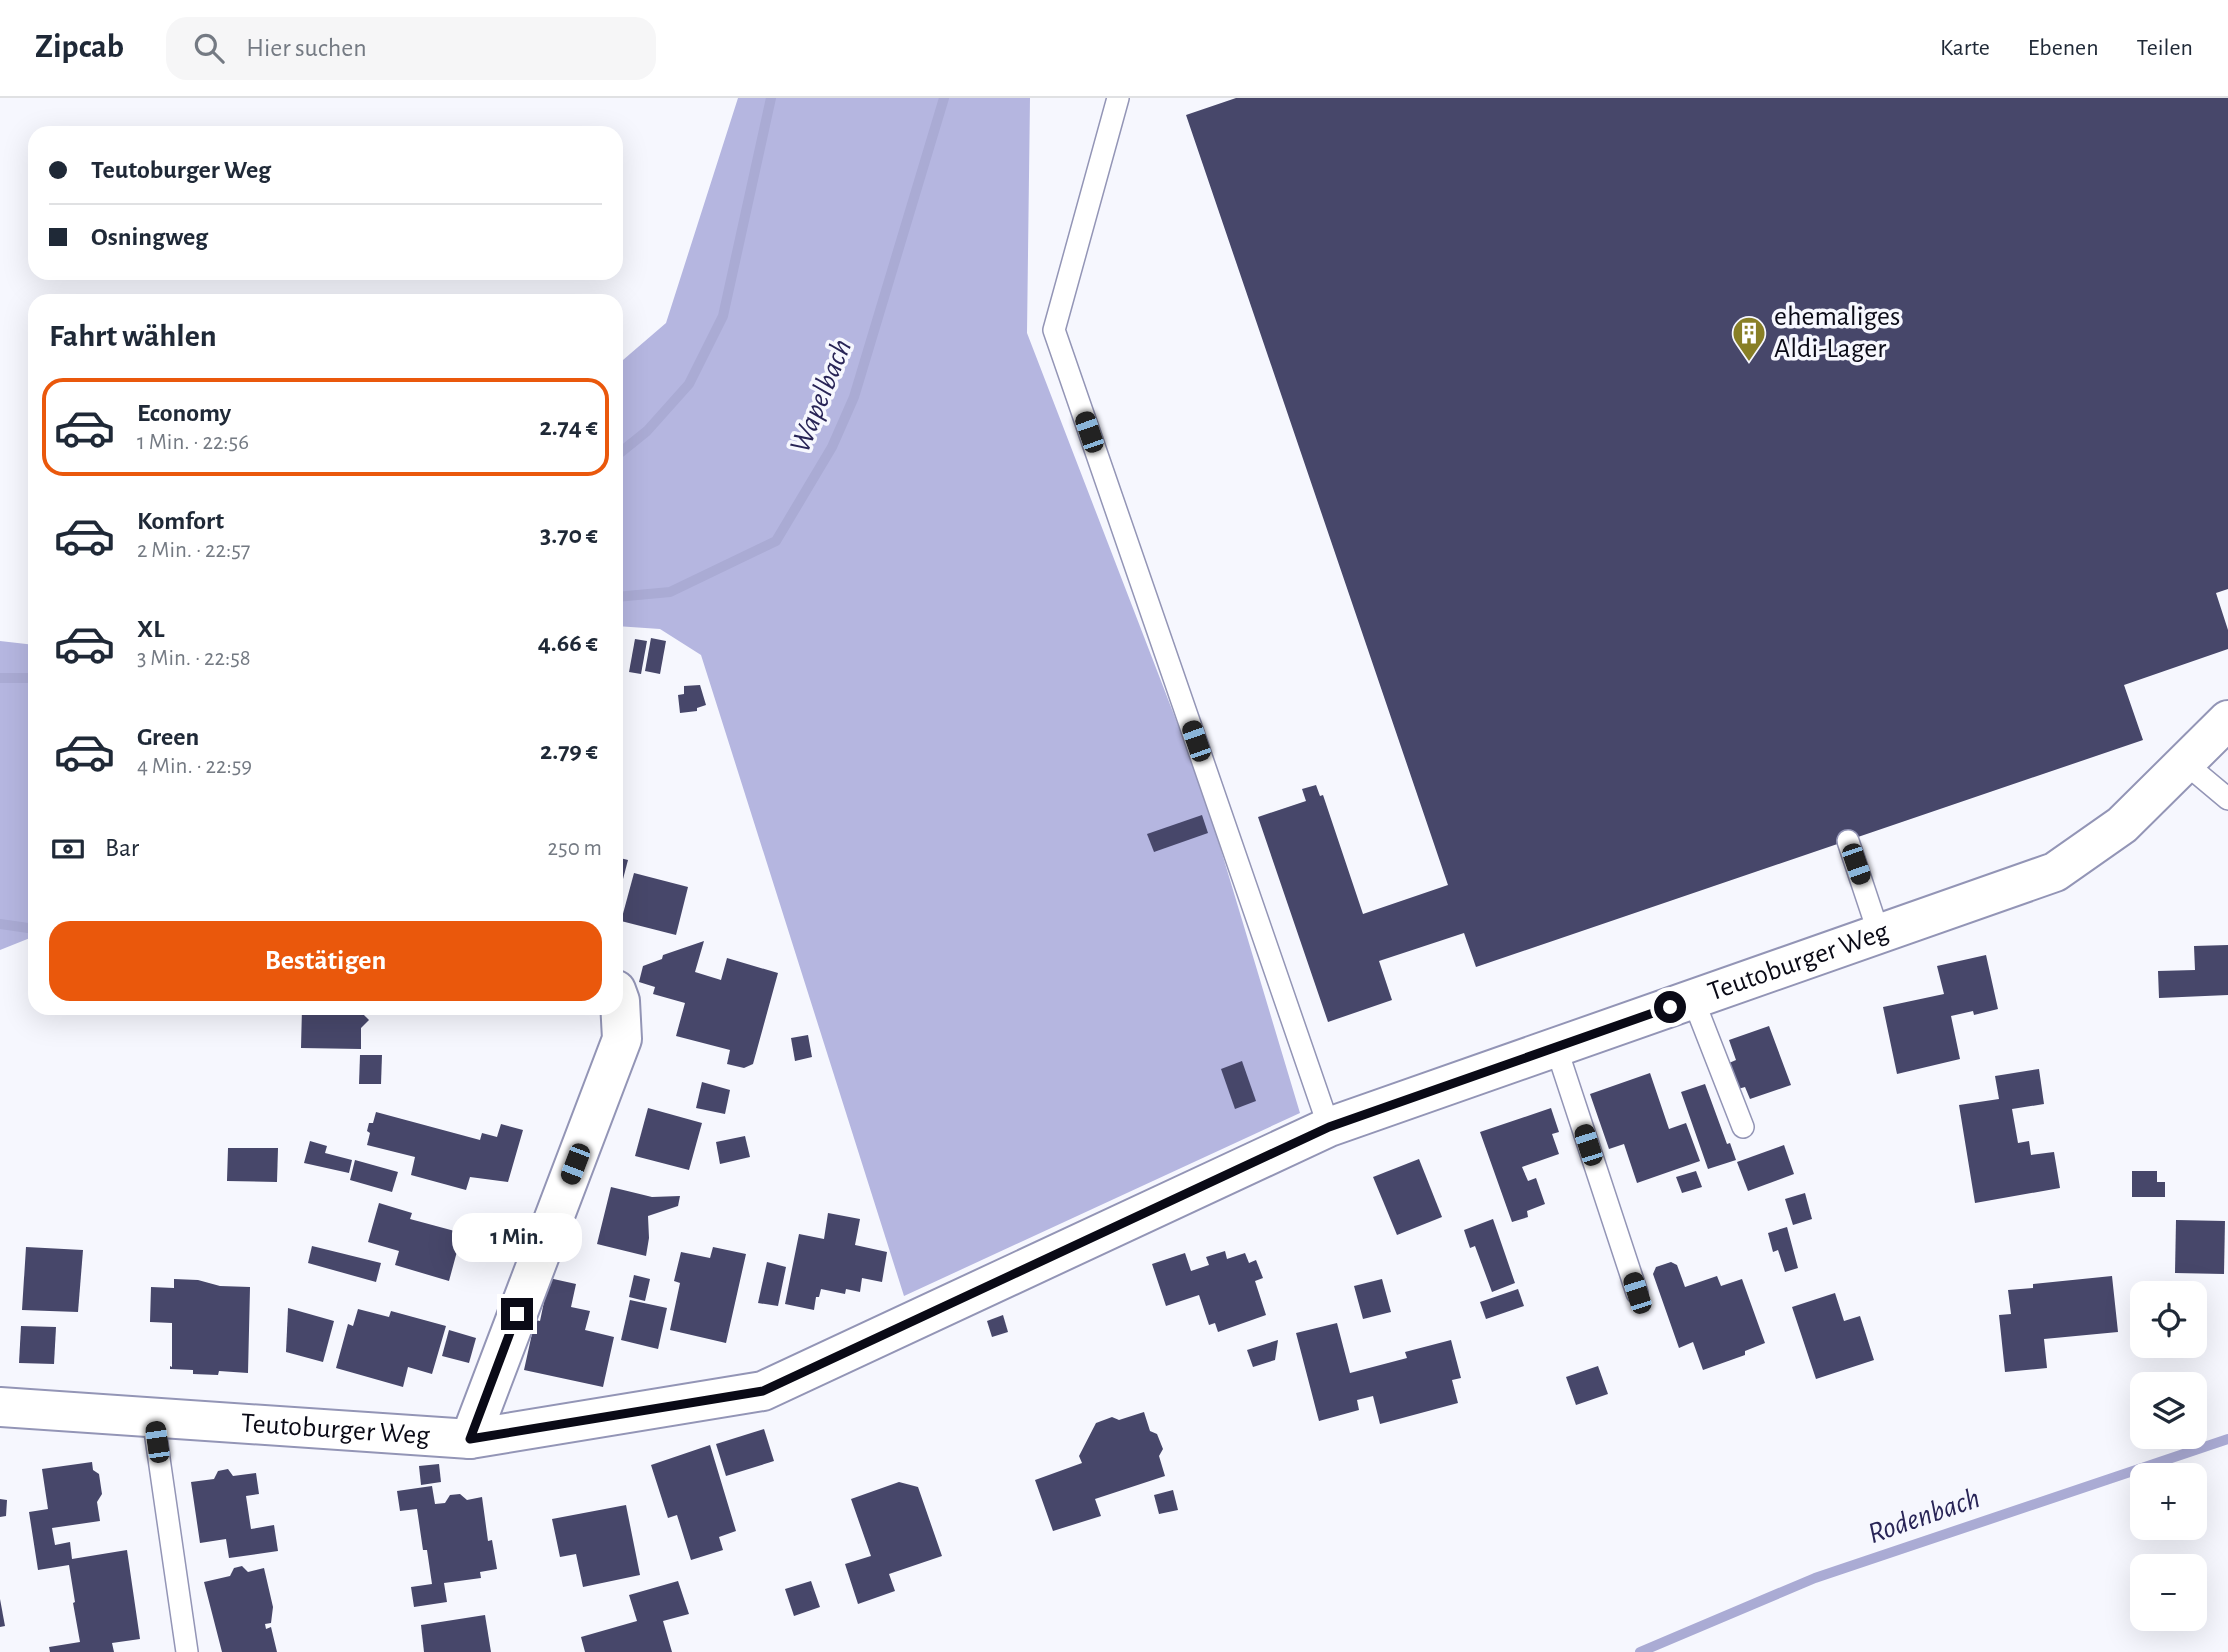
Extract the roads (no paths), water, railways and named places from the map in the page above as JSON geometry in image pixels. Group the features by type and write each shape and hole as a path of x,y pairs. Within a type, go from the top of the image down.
{"street":[{"name":"Teutoburger Weg","path":"0,1407 470,1439 763,1391 1329,1127 2055,872 2122,825 2228,720"},
{"path":"470,1439 622,1039 621,1015"}],"lane":[{"path":"1118,98 1054,330 1329,1127"},
{"path":"2185,763 2228,799"},
{"path":"1848,841 1879,934"},
{"path":"1692,999 1743,1128"},
{"path":"1556,1047 1637,1293"},
{"path":"153,1417 187,1652"}],"waterway":[{"name":"Wapelbach","path":"623,450 647,431 689,384 723,316 771,98"},
{"name":"Wapelbach","path":"623,596 670,592 776,541 832,447 854,397 944,98"},
{"name":"Wapelbach","path":"0,678 28,678"},
{"name":"Wapelbach","path":"0,924 28,928"},
{"name":"Rodenbach","path":"1640,1652 1815,1578 2228,1439"}],"place":[{"name":"ehemaliges Aldi-Lager","path":"1749,363"}]}
